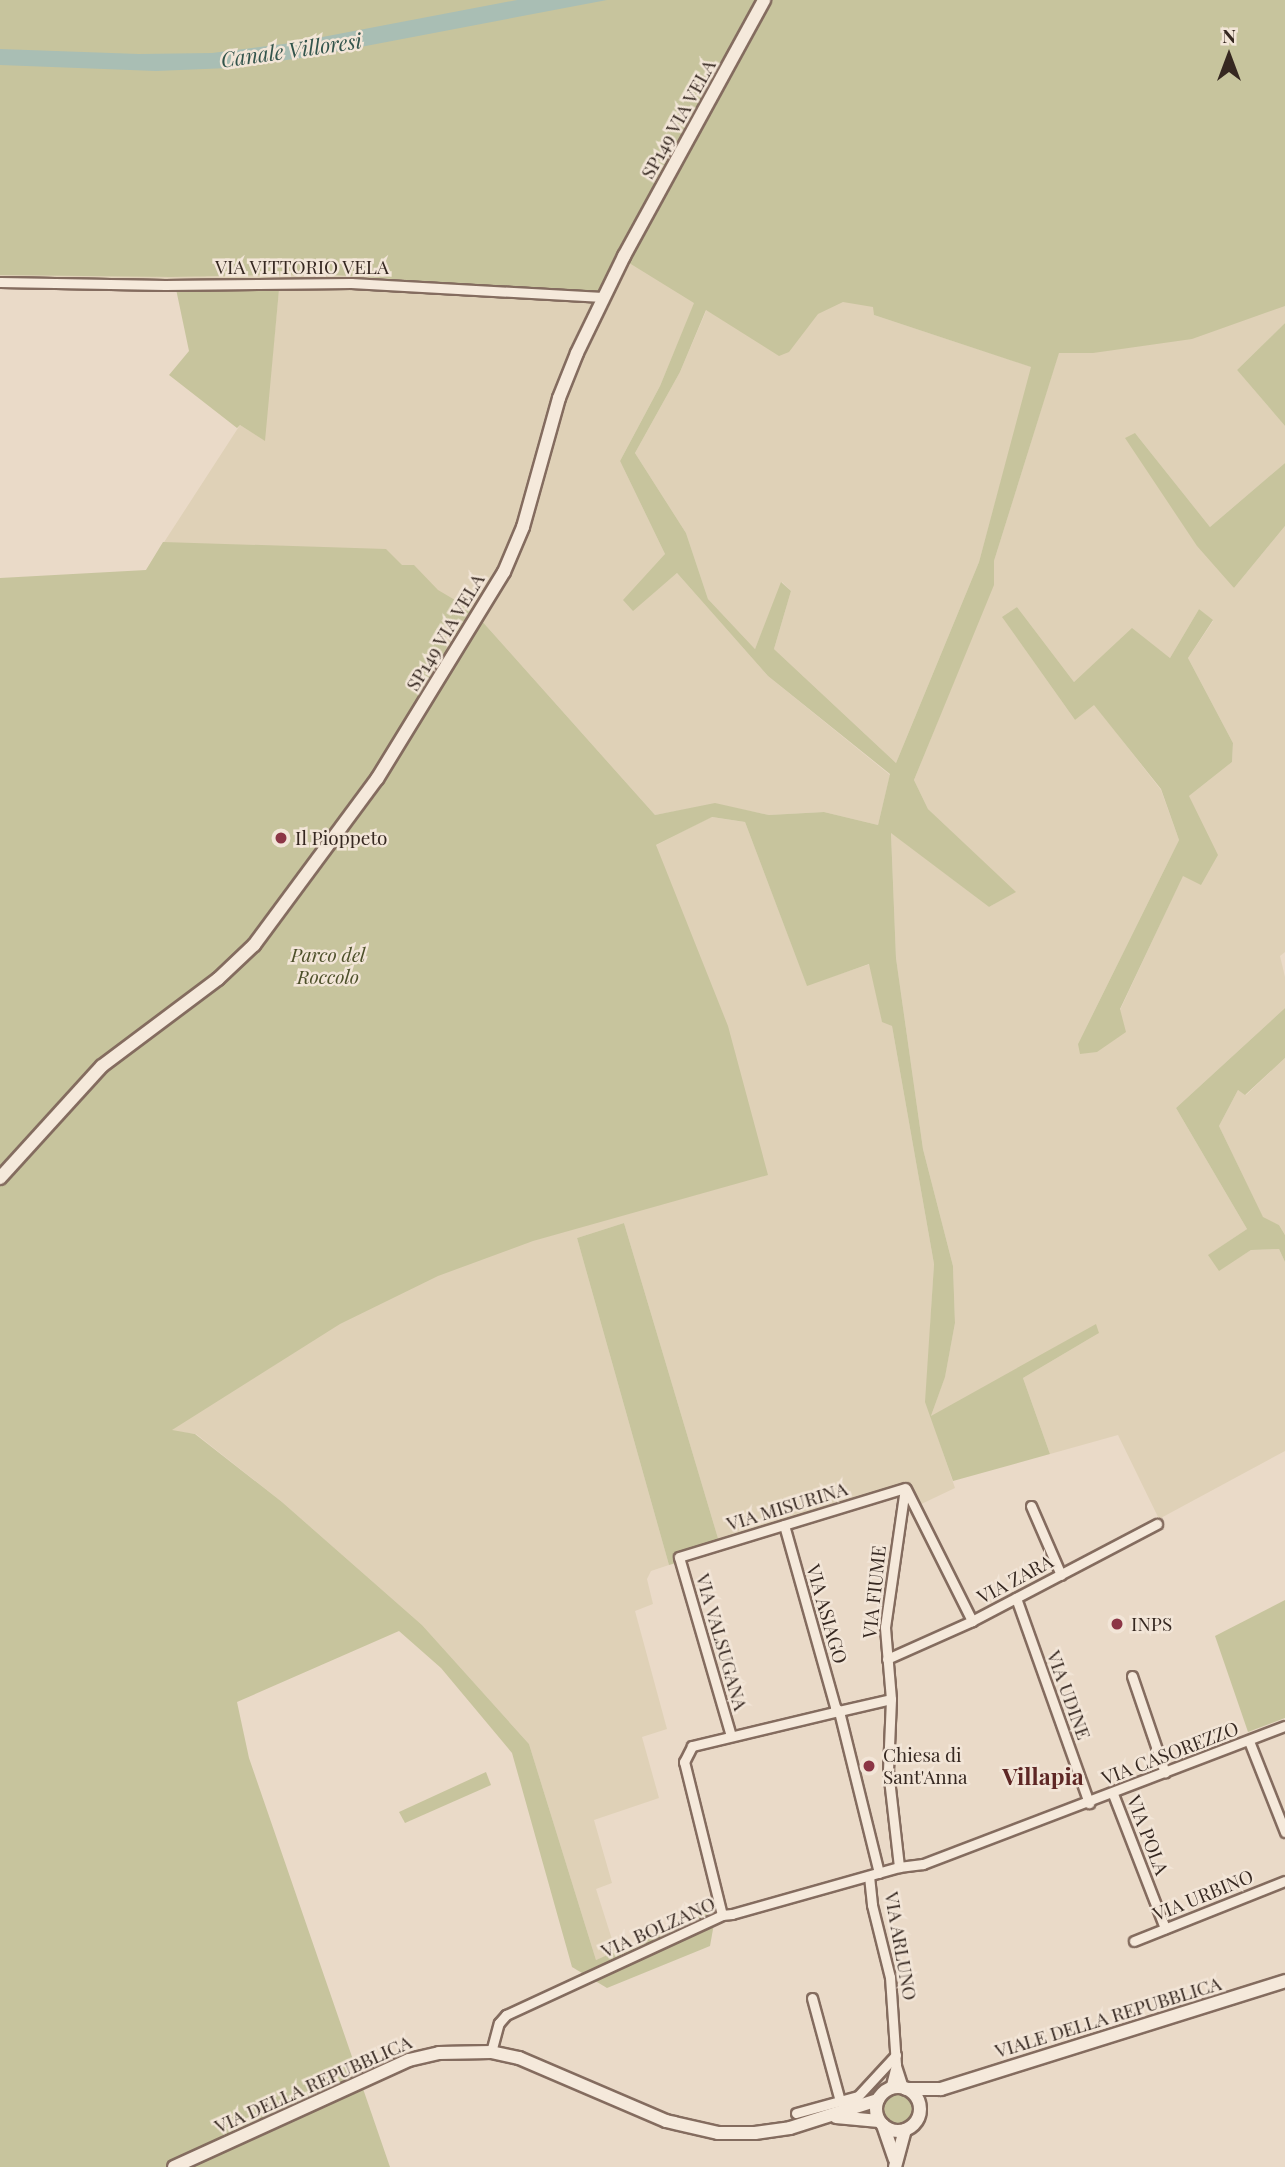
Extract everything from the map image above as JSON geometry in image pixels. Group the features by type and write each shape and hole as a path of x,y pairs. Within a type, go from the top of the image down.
{"street":[{"name":"SP149 VIA VELA","path":"0,1178 102,1066 218,979 243,957 265,933 357,810 467,634 510,559 523,527 564,384 603,297 764,0"},
{"name":"VIA VITTORIO VELA","path":"0,282 165,285 351,282 603,297"},
{"name":"VIA MISURINA","path":"679,1557 905,1488"},
{"path":"905,1488 972,1622"},
{"name":"VIA FIUME","path":"899,1867 888,1770 891,1699 887,1659 889,1588 905,1488"},
{"path":"1031,1506 1061,1574"},
{"name":"VIA ZARA","path":"887,1659 972,1622 1157,1524"},
{"name":"VIA ASIAGO","path":"784,1525 835,1707 839,1711 879,1873"},
{"name":"VIA VALSUGANA","path":"679,1557 731,1736"},
{"name":"VIA UDINE","path":"1016,1598 1089,1803"},
{"path":"1132,1676 1166,1773"},
{"path":"722,1915 684,1762 692,1746 891,1699"},
{"name":"VIA CASOREZZO","path":"869,1876 899,1867 923,1864 1113,1794 1285,1726"},
{"path":"1249,1741 1285,1832"},
{"name":"VIA POLA","path":"1113,1794 1166,1928"},
{"name":"VIA BOLZANO","path":"491,2052 499,2023 506,2015 722,1915 869,1876"},
{"name":"VIA ARLUNO","path":"869,1876 872,1905 890,1977 899,2088"},
{"name":"VIA URBINO","path":"1134,1941 1285,1881"},
{"name":"VIALE DELLA REPUBBLICA","path":"941,2089 1285,1981"},
{"path":"812,1998 840,2101"},
{"name":"VIA DELLA REPUBBLICA","path":"174,2167 409,2060 439,2053 491,2052 532,2063 666,2121 700,2131 755,2133 832,2116 878,2100"},
{"path":"796,2113 858,2096 896,2060"},
{"path":"895,2163 876,2109 878,2100 899,2088 941,2089"},
{"path":"899,2088 917,2099 920,2112"},
{"path":"881,2123 895,2131 905,2130 914,2124 920,2112 941,2089"},
{"name":"VIA DELLA REPUBBLICA","path":"832,2116 881,2123"},
{"path":"895,2163 905,2130"}],"shaded area":[{"path":"1285,48 1285,323 1237,370 1285,426 1285,463 1210,527 1135,433 1234,588 1285,526 1285,952 1280,956 1285,977 1285,1008 1176,1108 1247,1229 1209,1255 1219,1270 1251,1250 1279,1249 1285,1262 1285,1451 1159,1519 1118,1435 1050,1454 1023,1378 1099,1333 931,1417 955,1488 915,1507 906,1488 720,1545 624,1223 577,1238 669,1565 651,1571 647,1579 653,1604 635,1611 667,1729 642,1737 659,1798 594,1820 612,1883 596,1889 616,1952 596,1960 529,1744 422,1625 282,1502 196,1434 156,1429 0,1200 711,817 745,822 807,985 870,964 882,1021 892,1026 934,1264 930,1329 931,1416 945,1376 955,1323 953,1266 923,1149 896,958 891,832 989,907 1015,892 928,809 914,780 993,585 994,561 1067,326 874,315 1032,367 979,562 896,763 774,649 791,591 782,582 755,649 708,599 686,533 635,453 680,372 709,304 641,246","holes":["1017,607 1074,682 1132,629 1170,658 1199,609 1213,621 1188,658 1233,743 1232,762 1189,796 1201,884 1183,875 1120,1010 1078,1044 1179,840 1161,790 1094,704 1075,720 1003,618"]},
{"path":"173,188 495,286 593,293 634,258 697,297 660,386 620,461 665,554 633,610 677,573 768,676 890,775 878,825 824,812 769,815 715,804 655,815 472,610 430,587 456,636 346,811 146,570 240,425 264,440 279,290 0,286 0,199 153,216 156,277 169,277"},
{"path":"1285,1058 1285,1235 1279,1225 1263,1218 1219,1126 1238,1090 1246,1095"}],"green space":[{"name":"Parco del Roccolo","path":"0,0 1285,0 1285,306 1192,339 1093,353 1059,353 994,561 994,585 914,780 928,809 1016,892 989,907 891,833 896,958 923,1149 953,1266 955,1323 945,1377 931,1416 1096,1324 1099,1333 1023,1378 1050,1454 953,1481 925,1402 934,1264 892,1026 882,1022 869,964 807,986 745,822 712,817 656,845 728,1026 768,1175 533,1241 438,1276 340,1324 172,1430 195,1434 282,1502 422,1625 529,1744 596,1960 717,1907 710,1946 607,1988 572,1967 512,1753 441,1668 399,1631 237,1702 249,1758 390,2167 0,2167 0,578 146,570 163,542 386,549 402,565 414,565 438,590 472,610 655,815 715,803 769,815 824,812 878,825 890,774 768,676 677,573 633,611 623,600 665,554 620,461 660,386 694,303 626,261 611,294 320,274 170,277 0,275","holes":["843,302 873,307 874,315 1031,367 979,562 896,763 774,649 791,591 781,582 755,649 708,599 686,533 635,453 680,372 706,310 779,356 789,352 818,314","444,615 456,636 467,647 465,652 447,653"]},
{"path":"176,289 279,290 265,441 240,425 237,428 169,375 189,351"},
{"path":"1285,323 1285,426 1237,370"},
{"path":"1135,433 1210,527 1285,463 1285,526 1234,588 1197,546 1125,438"},
{"path":"1017,607 1074,682 1132,628 1170,658 1199,609 1213,620 1188,658 1233,743 1232,762 1189,796 1218,855 1201,885 1183,876 1120,1009 1126,1032 1097,1052 1080,1054 1078,1044 1179,840 1161,789 1094,705 1075,720 1002,617"},
{"path":"1285,1008 1285,1058 1245,1095 1238,1090 1219,1126 1263,1217 1279,1225 1285,1235 1285,1262 1279,1249 1251,1250 1219,1271 1208,1255 1247,1229 1176,1108"},
{"path":"624,1223 720,1545 679,1557 680,1562 669,1565 577,1238"},
{"path":"1285,1600 1285,1718 1248,1732 1215,1636"},
{"path":"486,1772 491,1785 405,1823 399,1812"},
{"path":"898,2090 912,2095 917,2109 912,2123 898,2128 884,2123 879,2109 884,2095"}],"water":[{"name":"Canale Villoresi","path":"517,0 607,0 308,57 229,68 156,71 0,65 0,49 139,54 212,53 291,43"}],"place":[{"name":"Il Pioppeto","path":"281,838"},
{"name":"INPS","path":"1117,1624"},
{"name":"Chiesa di Sant'Anna","path":"869,1766"}],"district":[{"name":"Villapia","path":"1043,1776"}]}
